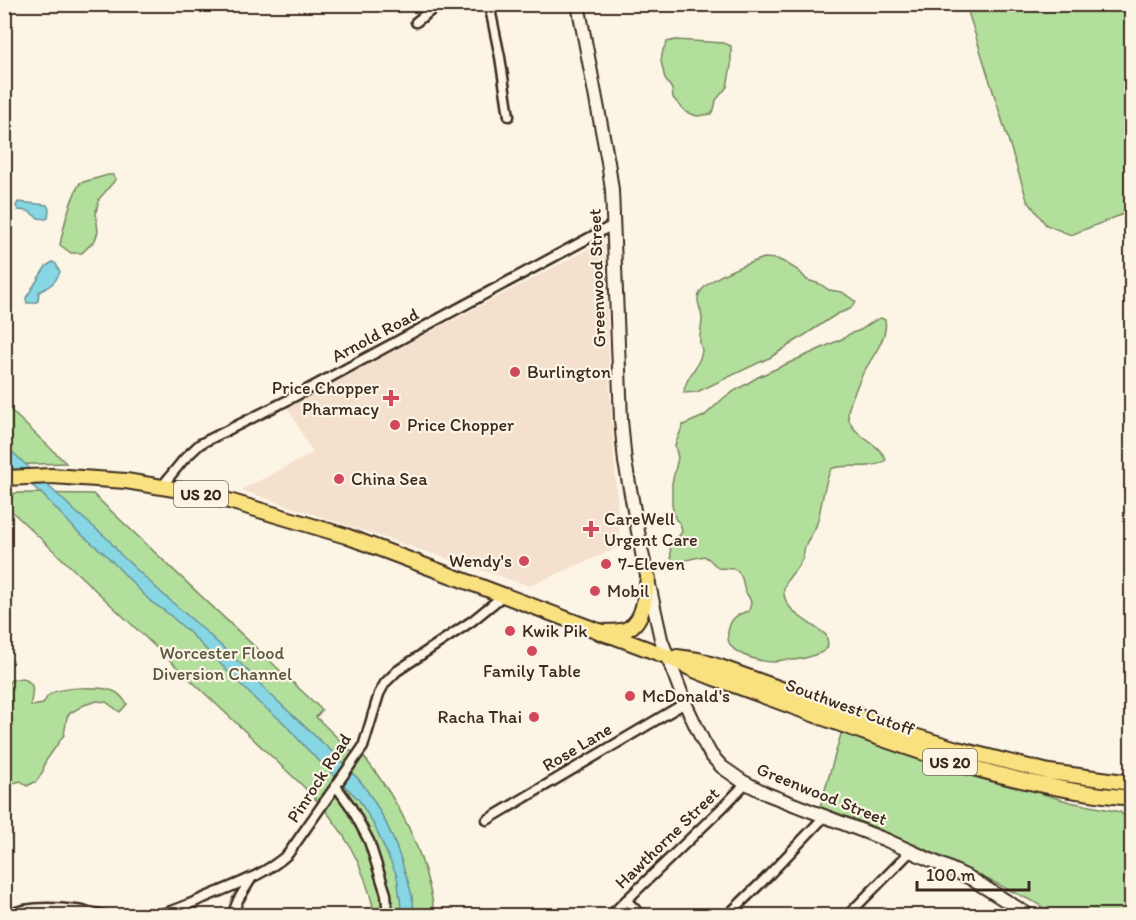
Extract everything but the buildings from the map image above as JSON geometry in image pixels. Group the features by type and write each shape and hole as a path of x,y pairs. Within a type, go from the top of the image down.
{"main road":[{"name":"Greenwood Street","path":"578,4 612,190 622,437 630,489 661,639 699,733 711,755 728,772 746,783 767,794 885,840 970,878 1030,915"},
{"name":"US 20","path":"4,478 52,476 117,480 162,486"},
{"name":"Southwest Cutoff","path":"162,486 229,501 366,543 666,656 714,678 950,762 1064,790 1131,798"},
{"path":"606,633 630,628 636,622 642,612 648,578"},
{"name":"Southwest Cutoff","path":"666,656 698,660 918,737 979,755 1048,772 1131,783"}],"street":[{"path":"416,22 434,8 448,4"},
{"path":"489,4 509,116"},
{"name":"Arnold Road","path":"162,486 184,459 200,444 289,399 614,225"},
{"name":"Pinrock Road","path":"154,915 173,911 251,878 273,866 288,854 363,747 377,700 389,679 504,596"},
{"name":"Rose Lane","path":"487,820 685,703"},
{"name":"Hawthorne Street","path":"610,915 746,783"},
{"path":"337,785 369,842 386,894 388,915"},
{"path":"727,915 825,816"},
{"path":"847,915 911,851"},
{"path":"232,915 251,878"},
{"path":"626,900 642,915"},
{"path":"6,915 36,909 80,910 109,915"}],"shaded area":[{"path":"604,241 610,393 620,547 529,586 241,490 313,453 287,407"}],"green space":[{"path":"966,5 1131,5 1131,211 1071,235 1046,225 1027,200"},
{"path":"675,40 724,43 731,46 731,66 727,87 716,100 711,114 697,116 686,112 673,98 672,89 665,79 661,61 667,42"},
{"path":"113,175 116,179 99,199 96,212 98,232 95,240 82,253 71,253 60,245 67,213 76,190 80,183"},
{"path":"764,258 777,259 786,263 799,271 807,280 829,290 842,292 856,302 850,309 837,314 771,357 697,392 684,393 702,351 700,339 702,317 698,301 700,293 714,279"},
{"path":"881,318 885,320 884,334 860,380 848,414 854,428 878,448 886,460 879,464 831,469 816,526 805,546 801,562 787,582 784,592 792,609 826,635 827,648 795,660 775,662 751,658 734,650 728,637 732,621 749,611 751,603 738,571 718,568 704,556 677,562 671,558 670,544 682,531 674,515 672,504 672,483 678,458 675,445 683,425 704,416 726,396 758,377 861,330"},
{"path":"4,404 66,463 5,465"},
{"name":"Worcester Flood Diversion Channel","path":"4,494 93,494 322,710 316,717 356,756 360,752 399,809 418,849 431,892 435,915 375,915 365,878 350,846 318,801 5,505"},
{"path":"22,678 32,685 31,706 43,704 47,697 60,690 80,688 113,691 127,704 120,712 106,702 97,701 70,713 67,717 64,735 45,762 37,781 27,786 21,781 14,783 8,808 9,840 5,852 5,694 11,680"},
{"path":"843,727 921,758 1070,802 1120,812 1131,823 1131,915 1054,915 1036,903 936,854 862,822 820,807"}],"water":[{"path":"18,202 47,205 48,218 38,218 28,211 18,210 16,206"},
{"path":"53,262 60,272 56,280 39,292 38,301 27,303 26,298 46,266"},
{"path":"4,444 245,668 358,779 385,820 393,839 410,887 414,915 402,915 397,876 374,825 359,800 282,721 259,703 189,632 151,602 105,554 77,531 43,495 5,462"}],"place":[{"name":"Burlington","path":"515,372"},
{"name":"Price Chopper Pharmacy","path":"391,398"},
{"name":"Price Chopper","path":"395,425"},
{"name":"China Sea","path":"339,479"},
{"name":"CareWell Urgent Care","path":"591,529"},
{"name":"Wendy's","path":"524,561"},
{"name":"7-Eleven","path":"606,564"},
{"name":"Mobil","path":"595,591"},
{"name":"Kwik Pik","path":"510,631"},
{"name":"Family Table","path":"532,651"},
{"name":"McDonald's","path":"630,696"},
{"name":"Racha Thai","path":"534,717"}]}
